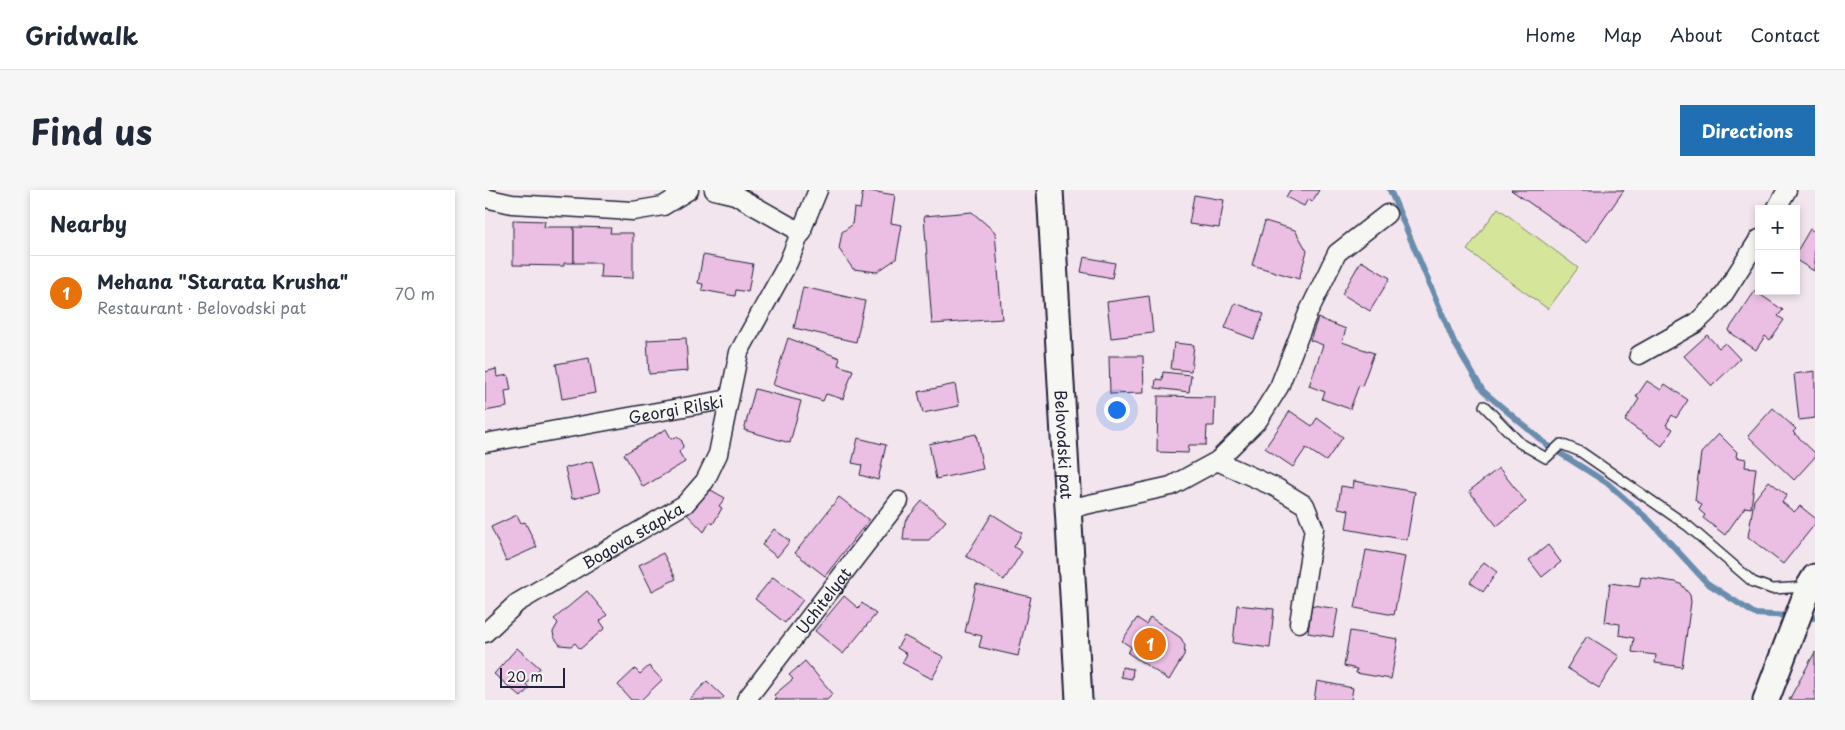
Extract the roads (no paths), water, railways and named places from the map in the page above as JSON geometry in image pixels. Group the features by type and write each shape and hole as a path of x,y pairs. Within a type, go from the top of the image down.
{"street":[{"path":"485,198 512,204 633,211 663,206 689,190"},
{"path":"714,190 733,192 802,234"},
{"name":"Georgi Rilski","path":"485,443 729,399 739,352 802,234 819,190"},
{"name":"Belovodski pat","path":"1050,190 1079,700"},
{"path":"1778,205 1787,190"},
{"path":"1067,509 1171,486 1217,461 1259,419 1279,387 1308,312 1337,253 1387,214"},
{"path":"1639,355 1696,323 1720,300 1755,244"},
{"name":"Bogova stapka","path":"485,633 517,603 685,504 705,482 718,454 729,399"},
{"path":"1217,461 1277,488 1305,505 1314,528 1299,624"},
{"name":"Uchitelyat","path":"746,700 899,501"},
{"path":"1766,700 1809,588"}],"lane":[{"path":"1484,406 1520,444 1547,458 1561,444 1581,452 1688,526 1753,582 1772,589 1809,588"}],"waterway":[{"path":"1390,190 1454,342 1483,391 1547,445 1607,483 1650,521 1707,583 1755,614 1791,616"},
{"path":"1803,617 1815,618"}],"place":[{"name":"Mehana \"Starata Krusha\"","path":"1150,644"}]}
